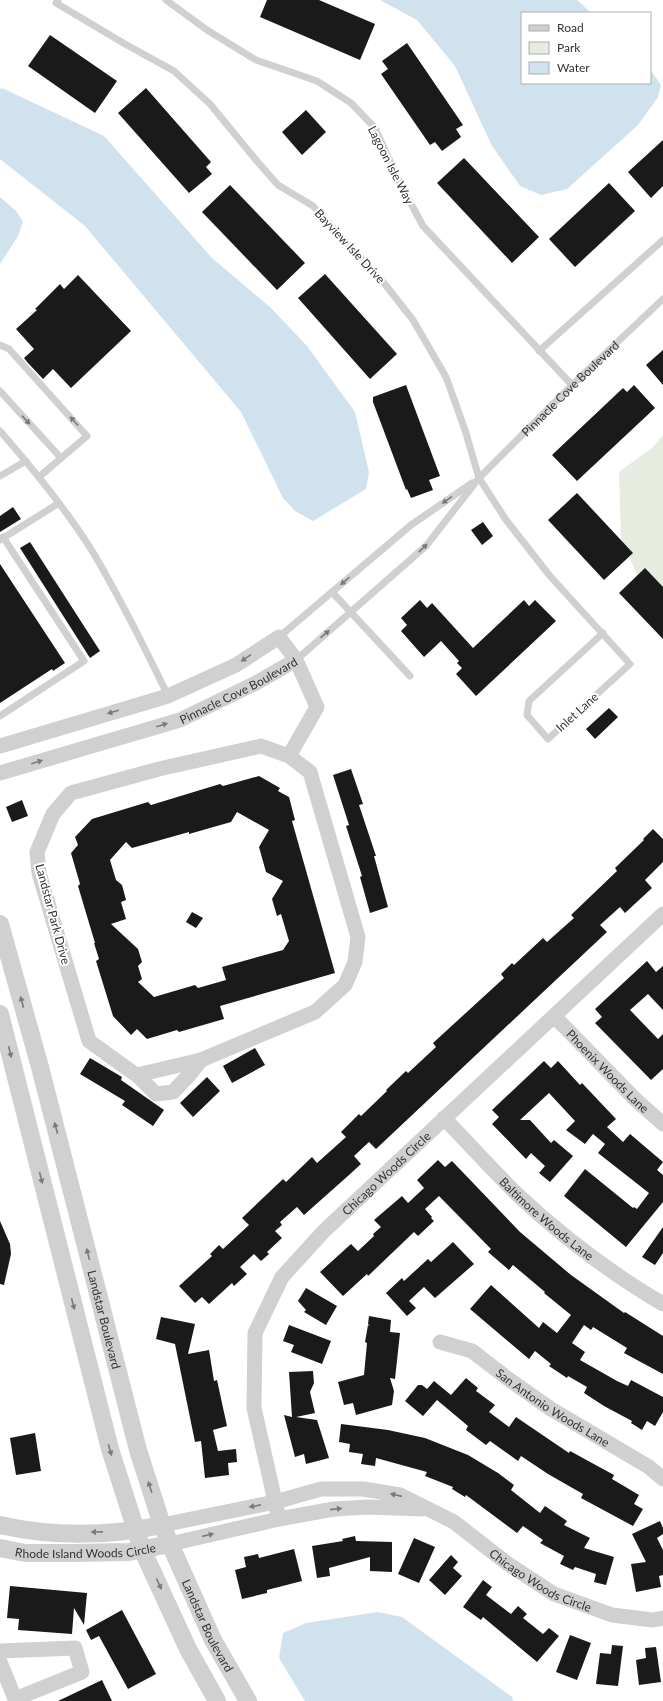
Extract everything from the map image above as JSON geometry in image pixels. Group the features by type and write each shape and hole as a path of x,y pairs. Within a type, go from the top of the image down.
{"street":[{"name":"Pinnacle Cove Boulevard","path":"0,746 168,696 236,665 279,637"},
{"path":"279,637 296,660 317,707 289,756"},
{"name":"Pinnacle Cove Boulevard","path":"0,773 180,720 256,684 296,660"},
{"path":"168,696 180,720"},
{"path":"61,728 68,753"},
{"name":"Landstar Park Drive","path":"136,1075 201,1060 316,1012 345,986 355,962 358,937 310,772 289,756 262,746 159,769 71,793 53,814 37,852 39,873 89,1041 136,1075 156,1094 173,1092 201,1060"},
{"name":"Chicago Woods Circle","path":"279,1519 254,1408 255,1333 282,1277 324,1231 662,916"},
{"name":"Landstar Boulevard","path":"0,924 40,1067 138,1450 170,1544 213,1640 248,1701"},
{"path":"0,1014 110,1449 142,1549 188,1649 217,1701"},
{"name":"Phoenix Woods Lane","path":"554,1016 636,1100 663,1124"},
{"name":"Baltimore Woods Lane","path":"444,1118 520,1197 571,1240 634,1287 663,1304"},
{"name":"San Antonio Woods Lane","path":"440,1342 472,1350 510,1381 551,1409 650,1467 663,1479"},
{"name":"Chicago Woods Circle","path":"162,1524 275,1502 321,1489 363,1488 400,1495 454,1522 508,1564 554,1594 612,1615 653,1620 663,1618"},
{"name":"Chicago Woods Circle","path":"170,1544 279,1519 334,1509 362,1507 432,1510"},
{"name":"Rhode Island Woods Circle","path":"0,1525 53,1533 117,1532 136,1530 162,1524"},
{"name":"Rhode Island Woods Circle","path":"0,1548 25,1553 129,1552 170,1544"},
{"path":"0,1651 75,1648 82,1672 16,1700 0,1662"}],"lane":[{"name":"Bayview Isle Drive","path":"58,0 56,3 174,71 210,104 278,185 313,206 384,283 413,320 446,377 465,430 479,478"},
{"name":"Lagoon Isle Way","path":"166,0 207,30 256,60 316,81 351,103 375,128 400,183 423,226 572,385"},
{"path":"540,351 663,240"},
{"name":"Pinnacle Cove Boulevard","path":"296,660 426,546 479,478 572,385 663,299"},
{"path":"0,345 9,349 87,436 39,477"},
{"path":"0,391 61,458"},
{"path":"0,431 59,503 93,553 136,629 168,696"},
{"path":"0,476 26,461"},
{"name":"Pinnacle Cove Boulevard","path":"279,637 410,525 479,478"},
{"name":"Inlet Lane","path":"479,478 506,520 550,576 603,633 630,664 548,739 526,715 529,701 603,633"},
{"path":"0,716 84,661 2,539 59,503"},
{"path":"332,592 410,676"}],"green space":[{"path":"663,435 663,598 641,583 621,539 619,472 653,447"}],"water":[{"path":"380,0 577,0 590,12 521,12 521,84 651,84 651,70 661,85 658,97 638,125 567,189 541,195 520,186 492,146 455,66 417,20"},
{"path":"2,88 104,136 212,258 271,308 307,346 355,412 369,472 366,489 313,521 295,511 283,498 241,412 85,226 0,159 0,89"},
{"path":"0,197 17,212 23,222 18,236 0,264"},
{"path":"378,1612 402,1617 512,1697 513,1701 305,1701 279,1658 283,1633 306,1623"}],"building":[{"path":"267,0 319,0 375,24 360,60 260,17"},
{"path":"50,35 117,81 95,113 28,66"},
{"path":"407,43 463,125 456,129 461,137 442,151 435,142 430,145 381,74 388,69 382,61"},
{"path":"146,88 211,162 206,167 212,174 189,193 118,113"},
{"path":"306,110 326,132 302,155 282,132"},
{"path":"663,140 663,186 651,198 628,172"},
{"path":"464,158 539,237 512,263 437,183"},
{"path":"609,183 635,211 575,267 549,239"},
{"path":"230,185 305,263 277,290 202,212"},
{"path":"325,274 397,354 370,379 298,298"},
{"path":"78,275 131,331 71,388 53,369 43,379 28,363 24,358 34,349 16,329 37,310 35,309 60,284 64,289"},
{"path":"663,350 663,385 646,365"},
{"path":"406,385 440,476 429,480 433,490 411,498 407,489 406,490 373,402 373,397"},
{"path":"634,385 655,408 577,481 552,455 623,388 627,392"},
{"path":"577,493 633,553 604,580 548,520"},
{"path":"13,507 21,519 0,532 0,516"},
{"path":"483,522 493,536 482,545 471,530"},
{"path":"30,542 100,651 90,658 20,548"},
{"path":"0,564 65,663 53,671 52,669 0,703"},
{"path":"645,568 663,587 663,639 619,593"},
{"path":"420,600 427,608 432,603 473,648 524,600 529,606 535,600 556,621 476,696 456,674 462,668 457,663 459,661 441,641 424,657 401,631 407,625 401,618"},
{"path":"609,708 618,717 595,739 586,729"},
{"path":"351,769 363,804 359,805 376,856 374,856 388,907 370,913 360,877 362,876 346,826 349,825 333,775"},
{"path":"259,776 280,788 278,791 289,797 295,820 292,821 335,973 220,1006 224,1019 179,1032 177,1030 147,1039 137,1029 131,1035 113,1016 96,961 99,959 78,886 80,884 71,853 78,845 75,837 92,819 148,802 151,805 220,784 223,786","holes":["237,812 269,830 259,847 266,872 283,881 272,899 277,916 281,914 289,941 283,950 222,967 226,980 198,988 195,985 154,997 138,982 142,979 138,966 142,962 138,949 111,924 126,919 121,902 126,900 122,885 116,880 110,860 126,842 132,848 189,832 189,834 231,822"]},
{"path":"22,800 28,816 12,822 6,807"},
{"path":"653,829 663,839 663,862 645,880 652,888 625,913 620,907 600,925 607,932 376,1149 369,1142 354,1156 361,1164 349,1175 304,1215 297,1207 280,1222 282,1225 275,1231 282,1238 267,1252 269,1254 261,1261 254,1254 240,1267 247,1274 234,1286 232,1283 209,1304 202,1297 195,1303 179,1286 212,1256 210,1254 219,1245 223,1249 249,1225 242,1218 283,1179 286,1182 312,1157 317,1163 346,1137 341,1132 359,1114 361,1116 406,1071 408,1073 436,1047 433,1043 504,978 501,974 512,963 514,965 543,938 547,942 574,918 571,915 617,871 615,868 644,840 643,839"},
{"path":"192,912 203,918 196,928 186,922"},
{"path":"647,961 656,972 663,966 663,1010 648,994 630,1010 658,1039 663,1034 663,1069 651,1080 595,1023 602,1017 595,1009"},
{"path":"255,1048 265,1065 232,1083 223,1066"},
{"path":"90,1058 122,1077 121,1080 164,1110 153,1126 122,1105 125,1101 80,1074"},
{"path":"544,1061 551,1068 558,1061 580,1085 582,1083 616,1119 607,1127 623,1142 630,1134 663,1162 657,1170 663,1175 663,1202 626,1247 564,1196 585,1169 633,1208 634,1207 637,1209 649,1193 598,1153 605,1144 593,1134 585,1144 566,1130 575,1121 549,1093 520,1120 530,1120 551,1143 554,1140 573,1156 550,1182 539,1173 545,1166 531,1153 526,1159 492,1124 499,1117 492,1110"},
{"path":"207,1077 220,1091 193,1117 180,1103"},
{"path":"438,1160 445,1167 452,1161 520,1232 571,1275 624,1313 625,1312 663,1336 663,1374 624,1353 627,1348 593,1327 591,1330 584,1325 572,1343 585,1352 580,1360 628,1386 631,1380 663,1397 663,1412 655,1426 647,1421 642,1430 631,1423 632,1421 584,1393 587,1387 568,1376 567,1378 549,1366 551,1364 535,1351 529,1359 470,1309 491,1285 539,1328 543,1322 557,1333 571,1315 513,1265 509,1270 488,1252 491,1249 439,1196 425,1209 434,1221 418,1236 414,1232 368,1276 367,1274 343,1296 320,1272 351,1244 358,1251 374,1236 373,1234 381,1227 374,1220 402,1196 408,1203 424,1188 417,1180"},
{"path":"0,1221 10,1244 11,1254 4,1285 0,1284"},
{"path":"663,1227 663,1253 655,1265 642,1257"},
{"path":"453,1242 474,1264 435,1298 424,1287 409,1301 416,1308 407,1316 386,1293 402,1278 404,1281 428,1259 431,1262"},
{"path":"306,1288 337,1306 326,1325 304,1312 306,1310 298,1301"},
{"path":"369,1316 391,1320 390,1332 400,1333 395,1379 390,1378 394,1391 392,1405 356,1415 353,1403 344,1405 338,1382 364,1375 367,1343 365,1342 368,1325 370,1326 368,1324"},
{"path":"161,1317 195,1324 188,1354 209,1350 214,1381 217,1380 227,1426 213,1430 218,1451 236,1449 237,1462 228,1463 229,1475 205,1478 201,1441 195,1442 175,1344 156,1339"},
{"path":"289,1325 331,1341 322,1364 291,1352 294,1345 283,1341"},
{"path":"313,1371 314,1383 310,1392 315,1413 296,1417 317,1420 329,1458 306,1464 304,1454 295,1457 284,1415 292,1417 289,1372"},
{"path":"466,1378 478,1388 476,1391 495,1405 489,1412 509,1427 516,1417 569,1453 570,1451 614,1475 612,1479 639,1495 634,1504 643,1509 633,1526 581,1498 583,1494 548,1474 521,1456 518,1461 490,1441 486,1445 466,1430 468,1426 437,1400 423,1416 405,1401 418,1385 422,1385 427,1389 434,1381 451,1395"},
{"path":"341,1424 388,1430 425,1438 468,1455 498,1473 514,1485 511,1490 540,1513 545,1506 567,1521 564,1525 590,1538 584,1548 614,1557 606,1585 594,1582 596,1574 575,1567 573,1570 560,1564 564,1556 540,1543 543,1540 523,1526 517,1533 466,1495 465,1497 452,1489 453,1487 425,1476 427,1472 376,1458 375,1466 361,1464 363,1454 349,1452 350,1444 339,1442"},
{"path":"35,1433 41,1471 16,1475 10,1438"},
{"path":"660,1521 663,1528 663,1534 657,1538 663,1550 663,1575 659,1576 661,1587 636,1592 631,1564 646,1562 632,1534"},
{"path":"355,1536 356,1541 392,1542 392,1572 370,1571 370,1557 329,1568 330,1576 317,1578 312,1546 343,1541 342,1539"},
{"path":"414,1538 435,1547 419,1583 398,1574"},
{"path":"294,1549 302,1581 267,1590 267,1593 242,1599 235,1570 246,1567 244,1557 258,1554 259,1558"},
{"path":"451,1555 458,1562 453,1568 462,1576 445,1595 429,1580"},
{"path":"483,1580 492,1587 486,1595 511,1614 518,1606 527,1614 523,1618 543,1634 549,1628 559,1636 537,1662 483,1617 481,1620 463,1607"},
{"path":"10,1586 87,1593 84,1625 74,1608 72,1634 18,1630 19,1619 7,1618"},
{"path":"122,1610 156,1674 128,1689 99,1636 91,1640 86,1630"},
{"path":"570,1635 591,1643 577,1680 556,1672"},
{"path":"612,1645 623,1646 618,1686 596,1684 600,1653 611,1654"},
{"path":"656,1647 661,1682 639,1685 636,1660 646,1658 645,1648"},
{"path":"102,1680 112,1701 58,1701"}]}
